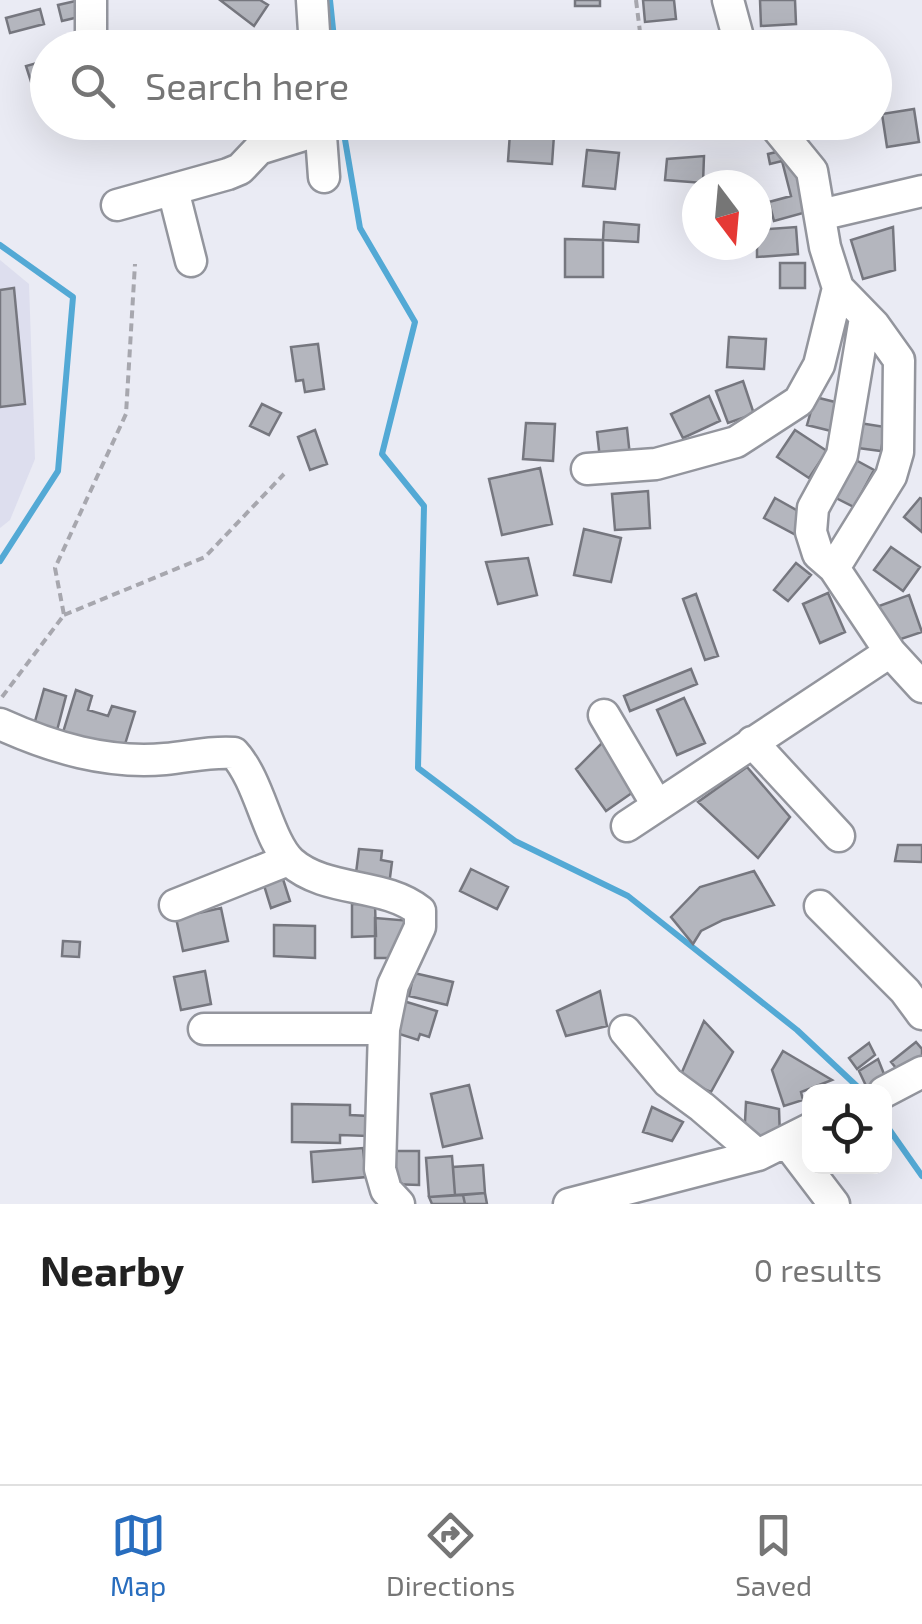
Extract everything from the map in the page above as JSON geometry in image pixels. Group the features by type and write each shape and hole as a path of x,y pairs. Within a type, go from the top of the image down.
{"street":[{"path":"91,30 92,0"},
{"path":"312,0 314,30"},
{"path":"728,0 736,30"},
{"path":"117,205 240,169 259,149 283,140"},
{"path":"321,140 324,177"},
{"path":"587,470 656,464 736,442 799,402 819,365 838,288 812,171 787,140"},
{"path":"172,190 191,261"},
{"path":"820,214 922,191"},
{"path":"834,568 891,476 910,403 899,360 874,324 838,288"},
{"path":"865,318 842,455 813,508 811,532 818,554 834,568 890,652 922,686"},
{"path":"627,826 890,652"},
{"path":"604,715 657,804"},
{"path":"0,724 98,759 234,753 248,768 288,860 326,878 408,901 420,911 420,926 393,985 384,1029 380,1169 386,1190 399,1204"},
{"path":"752,742 839,836"},
{"path":"175,906 288,860"},
{"path":"820,906 905,991 922,1014"},
{"path":"204,1029 384,1029"},
{"path":"626,1031 668,1082 758,1155"},
{"path":"892,1088 922,1072"},
{"path":"569,1204 758,1155 798,1135 834,1204"}],"path":[{"path":"636,0 639,30"},
{"path":"64,616 55,568 126,414 135,264"},
{"path":"0,699 64,616 205,556 284,474"}],"shaded area":[{"path":"0,260 29,284 35,459 10,520 0,528"}],"building":[{"path":"80,0 83,16 62,21 58,5"},
{"path":"220,0 260,0 268,5 254,26"},
{"path":"575,0 600,0 600,6 575,6"},
{"path":"643,0 674,0 676,19 645,22"},
{"path":"760,0 795,0 796,24 761,26"},
{"path":"40,9 44,24 10,33 6,18"},
{"path":"914,109 919,142 887,147 886,140 892,140 892,112"},
{"path":"510,140 554,140 552,164 508,161"},
{"path":"587,150 619,153 615,189 583,186"},
{"path":"785,150 814,210 774,221 772,201 791,196 782,161 770,164 768,154"},
{"path":"704,156 703,170 682,170 682,181 665,180 667,159"},
{"path":"604,222 639,225 638,242 603,240"},
{"path":"796,227 798,254 772,256 772,229"},
{"path":"893,227 895,270 863,279 851,240"},
{"path":"565,239 603,240 603,277 565,277"},
{"path":"780,263 805,263 805,288 780,288"},
{"path":"14,288 25,404 0,407 0,290"},
{"path":"729,337 766,339 764,369 727,367"},
{"path":"318,344 324,389 305,392 303,380 296,381 291,347"},
{"path":"743,381 754,414 728,423 716,391"},
{"path":"709,396 720,421 683,438 671,414"},
{"path":"815,397 843,404 835,432 807,425"},
{"path":"262,404 281,413 269,435 250,426"},
{"path":"853,422 885,427 881,451 850,447"},
{"path":"526,423 555,424 553,461 523,459"},
{"path":"627,428 630,456 600,459 597,432"},
{"path":"315,430 327,464 310,470 298,437"},
{"path":"795,430 827,451 809,478 777,457"},
{"path":"852,458 874,470 854,507 832,496"},
{"path":"540,468 552,524 502,535 489,479"},
{"path":"648,491 650,528 615,530 612,494"},
{"path":"775,498 807,516 796,535 764,518"},
{"path":"922,499 922,532 904,517"},
{"path":"584,529 621,538 611,582 574,575"},
{"path":"891,547 920,567 903,591 874,570"},
{"path":"528,558 537,595 498,604 486,562"},
{"path":"796,563 811,575 788,601 774,590"},
{"path":"828,593 845,632 820,643 803,604"},
{"path":"696,594 718,656 705,660 683,599"},
{"path":"909,595 922,632 892,642 879,606"},
{"path":"691,669 697,684 630,711 624,696"},
{"path":"44,689 66,696 55,738 32,732"},
{"path":"76,690 92,696 88,710 108,716 112,706 135,712 121,757 61,739"},
{"path":"684,698 705,743 677,755 657,710"},
{"path":"608,737 639,788 606,811 576,769"},
{"path":"747,767 790,817 758,858 698,802"},
{"path":"898,845 922,845 922,862 895,861"},
{"path":"359,849 382,851 381,860 392,862 389,885 355,881"},
{"path":"471,869 508,887 497,909 460,891"},
{"path":"754,871 774,905 723,920 701,931 693,944 671,917 700,887"},
{"path":"282,876 290,901 271,908 263,882"},
{"path":"352,904 375,904 376,936 352,937"},
{"path":"221,908 228,941 183,951 176,918"},
{"path":"375,918 412,921 401,958 375,958"},
{"path":"274,925 315,926 315,958 274,956"},
{"path":"63,941 80,942 79,957 62,956"},
{"path":"205,971 211,1004 181,1010 174,977"},
{"path":"414,973 453,982 447,1005 409,996"},
{"path":"600,991 607,1026 566,1036 557,1011"},
{"path":"400,1000 437,1011 429,1037 420,1034 418,1040 390,1031"},
{"path":"704,1021 733,1052 711,1092 679,1079"},
{"path":"916,1042 922,1057 901,1074 891,1062"},
{"path":"869,1043 875,1055 857,1069 849,1058"},
{"path":"783,1051 832,1080 802,1084 802,1100 784,1106 772,1070"},
{"path":"878,1059 886,1079 865,1084 859,1071"},
{"path":"469,1085 482,1138 443,1147 431,1094"},
{"path":"746,1102 779,1109 780,1137 744,1141"},
{"path":"292,1104 350,1105 350,1115 369,1116 368,1136 340,1135 340,1143 292,1142"},
{"path":"652,1107 683,1122 672,1141 643,1132"},
{"path":"363,1148 366,1177 313,1182 311,1152"},
{"path":"391,1151 419,1151 419,1185 391,1184"},
{"path":"452,1156 455,1195 429,1197 426,1158"},
{"path":"483,1165 485,1193 455,1195 453,1167"},
{"path":"485,1193 487,1204 465,1204 463,1195"},
{"path":"463,1195 465,1204 432,1204 429,1197"}],"waterway":[{"path":"330,0 333,30"},
{"path":"345,140 360,228 415,322 382,454 424,506 418,768 515,841 628,896 797,1030 855,1084"},
{"path":"0,245 73,297 58,471 0,561"},
{"path":"892,1133 922,1176"}]}
